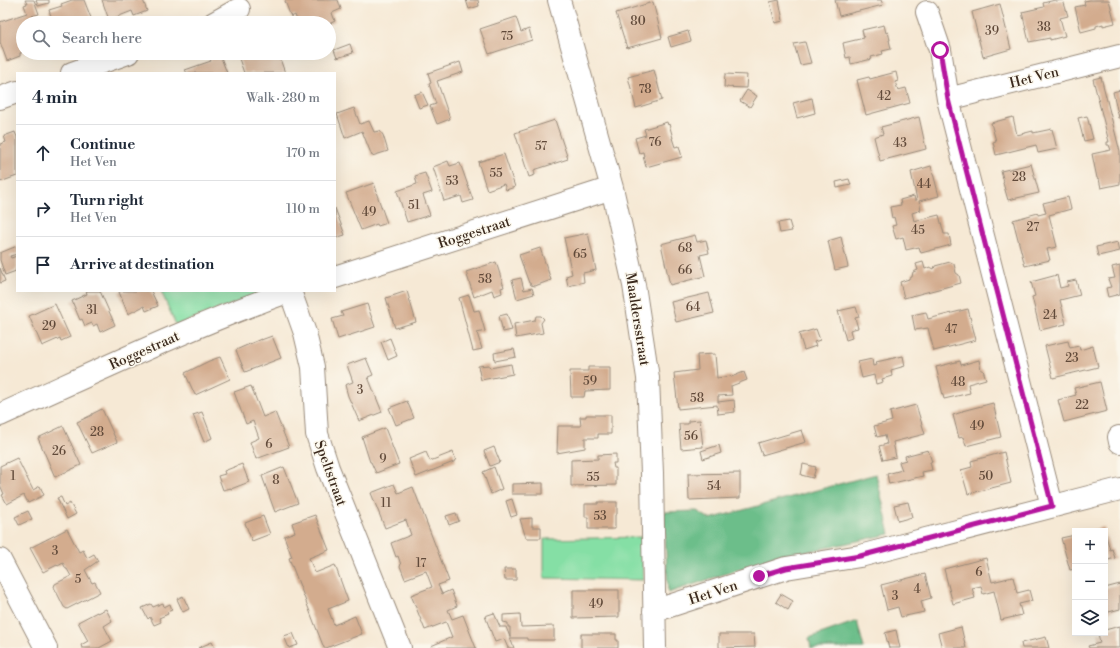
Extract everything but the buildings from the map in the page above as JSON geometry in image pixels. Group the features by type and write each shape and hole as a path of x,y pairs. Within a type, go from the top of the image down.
{"street":[{"name":"Maaldersstraat","path":"559,0 612,188 634,285 648,378 652,473 655,648"},
{"path":"226,16 239,9"},
{"path":"927,12 940,50 948,99 1052,506"},
{"name":"Het Ven","path":"948,99 1120,56"},
{"path":"75,72 108,60"},
{"path":"0,98 16,92"},
{"name":"Roggestraat","path":"336,277 612,188"},
{"name":"Roggestraat","path":"0,415 184,332 287,292"},
{"name":"Speltstraat","path":"290,292 305,333 312,367 317,434 333,480 400,648"},
{"name":"Het Ven","path":"654,611 786,568 860,556 1120,489"},
{"path":"0,560 46,648"}],"green space":[{"path":"161,292 265,292 176,325"},
{"path":"876,474 890,534 764,561 668,593 664,512 697,511 710,519"},
{"path":"642,537 643,580 544,578 544,539"},
{"path":"857,621 864,648 811,648 809,638"}],"route":[{"path":"759,576 786,568 860,556 1052,506 948,99 940,50"}]}
